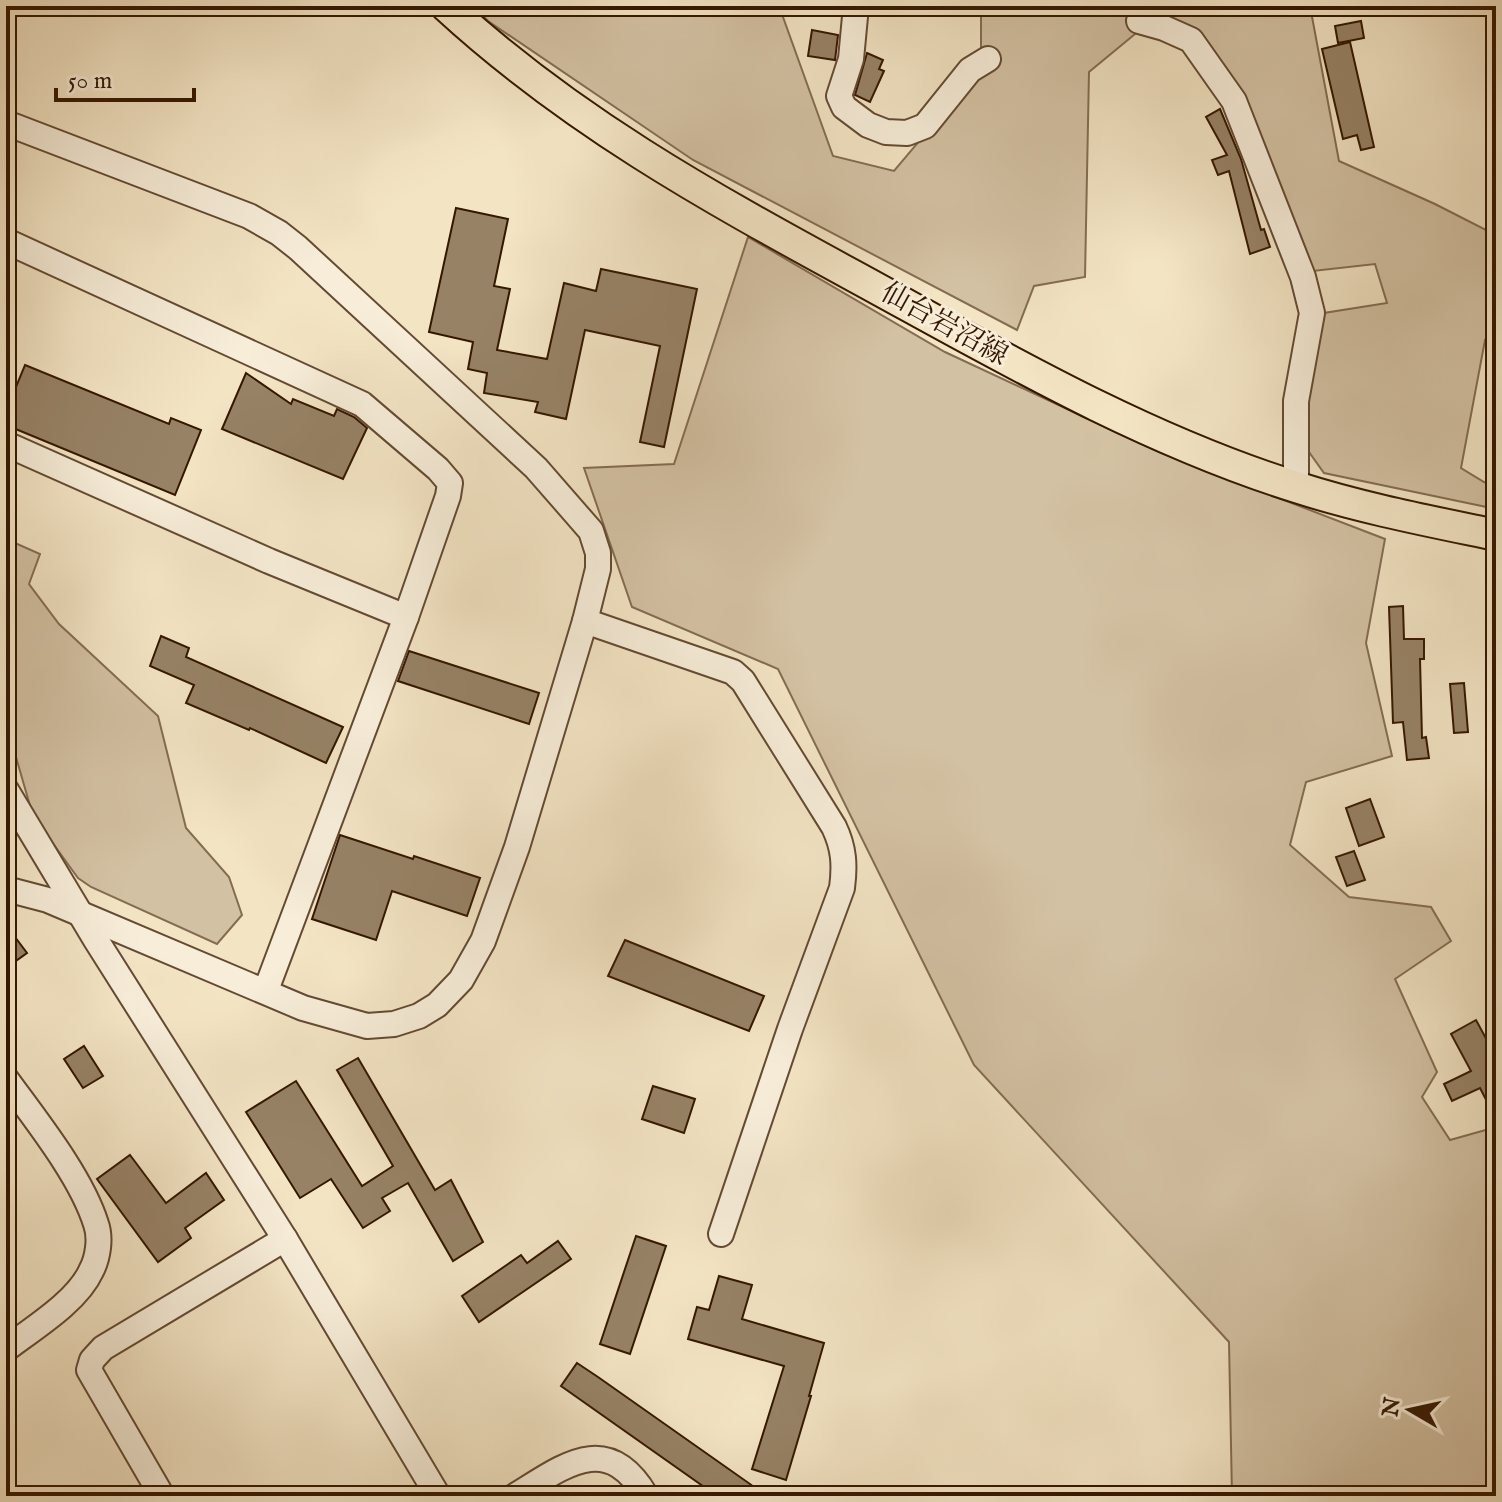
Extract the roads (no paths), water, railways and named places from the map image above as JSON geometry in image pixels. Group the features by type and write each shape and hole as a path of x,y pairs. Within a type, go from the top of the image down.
{"main road":[{"name":"仙台岩沼線","path":"446,6 519,69 625,146 795,244 1044,380 1194,450 1296,488 1496,535"}],"street":[{"path":"856,6 851,59 839,96 844,107 877,129 907,133 925,126 970,70 988,59"},
{"path":"1139,21 1191,40 1234,101 1309,295 1312,313 1296,401 1296,488"},
{"path":"6,123 249,216 298,248 536,468 591,531 598,553 598,569 585,621 517,847 483,941 461,980 437,1005 419,1016 394,1024 367,1026 303,1008 48,900 6,889"},
{"path":"6,241 362,404 438,469 450,483 406,617 266,990"},
{"path":"6,444 269,561 406,617"},
{"path":"585,621 733,672 743,681 842,843 845,865 842,888 790,1029 721,1234"},
{"path":"6,790 285,1239 438,1496"},
{"path":"6,1079 61,1155 97,1225 98,1246 90,1274 67,1302 6,1349"},
{"path":"162,1496 89,1370 92,1360 103,1348 285,1239"},
{"path":"515,1496 579,1459 609,1461 623,1468 636,1479 646,1496"}]}
